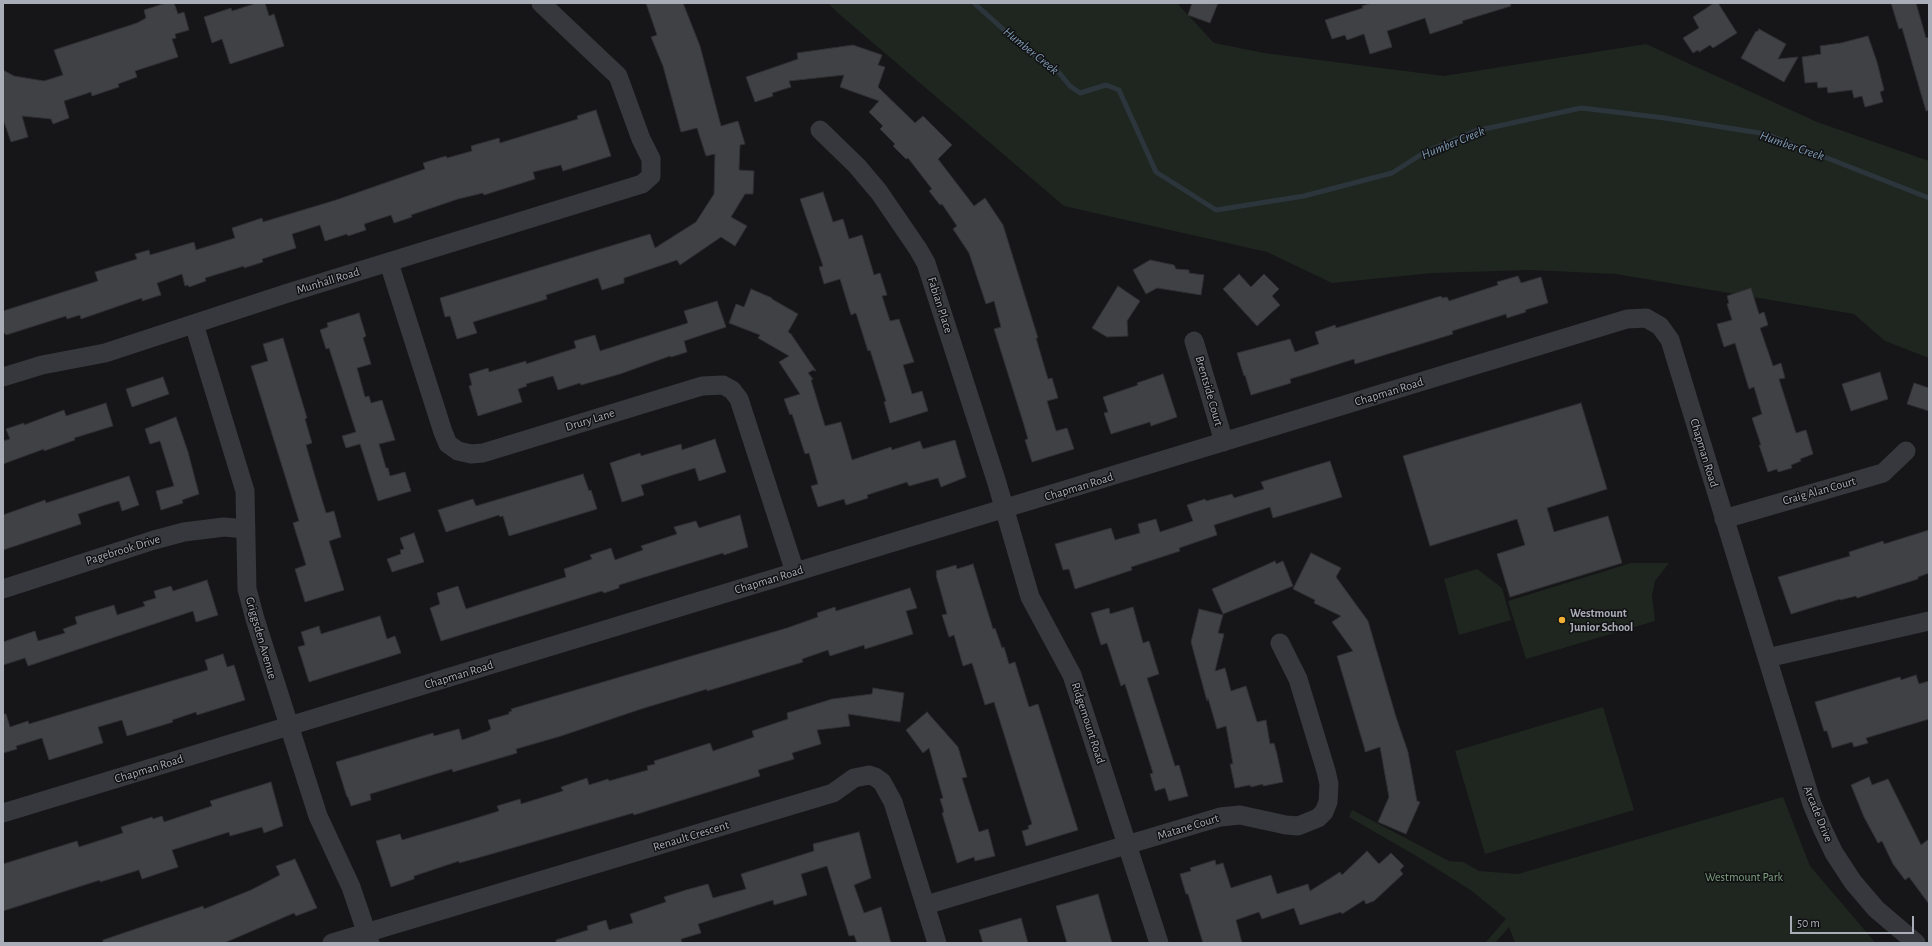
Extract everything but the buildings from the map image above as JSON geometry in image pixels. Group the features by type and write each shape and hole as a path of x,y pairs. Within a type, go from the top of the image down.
{"street":[{"name":"Munhall Road","path":"3,376 42,365 105,353 642,184 651,176 652,169 649,152 641,139 618,76 541,3"},
{"name":"Fabian Place","path":"820,130 857,166 879,192 918,249 926,264 1004,510"},
{"name":"Drury Lane","path":"389,263 448,444 458,451 471,454 483,452 702,386 723,385 732,390 739,399 795,572"},
{"name":"Chapman Road","path":"3,813 144,771 288,725 1004,510 1627,319 1646,318 1660,326 1670,340 1767,658"},
{"name":"Griggsden Avenue","path":"194,324 245,491 247,589 288,725 318,816 351,887 368,938"},
{"name":"Brentside Court","path":"1194,341 1224,442"},
{"name":"Craig Alan Court","path":"1724,519 1883,473 1906,451"},
{"name":"Ridgemount Road","path":"1004,510 1030,598 1072,675 1159,943"},
{"name":"Pagebrook Drive","path":"3,589 154,540 184,532 224,527 246,529"},
{"path":"1767,658 1929,620"},
{"name":"Matane Court","path":"926,905 1220,816 1240,815 1286,825 1298,826 1318,818 1324,812 1329,793 1326,771 1298,679 1280,643"},
{"name":"Arcade Drive","path":"1767,658 1812,804 1834,853 1853,882 1876,909 1916,943"},
{"name":"Renault Crescent","path":"332,943 368,938 833,793 846,783 862,776 875,777 882,782 887,789 895,809 938,943"}],"green space":[{"path":"828,3 1177,3 1214,43 1264,53 1444,76 1646,44 1817,122 1929,161 1929,358 1885,341 1854,314 1616,274 1531,270 1432,273 1332,283 1267,252 1064,206"},
{"path":"1631,563 1669,563 1655,581 1652,596 1655,621 1526,659 1508,601"},
{"path":"1477,569 1502,588 1511,620 1459,635 1444,579"},
{"path":"1603,707 1634,810 1485,854 1455,751"},
{"name":"Westmount Park","path":"1783,797 1810,866 1874,941 1873,943 1515,943 1509,927 1495,943 1485,943 1506,919 1472,891 1418,857 1349,817 1352,810 1449,861 1463,862 1479,871 1518,874"}],"waterway":[{"name":"Humber Creek","path":"974,3 1024,48 1056,69 1070,86 1080,93 1106,85 1119,90 1156,172 1216,210 1304,196 1392,173 1425,152 1475,131 1581,108 1665,118 1766,134 1929,198"}],"place":[{"name":"Westmount Junior School","path":"1562,620"}]}
